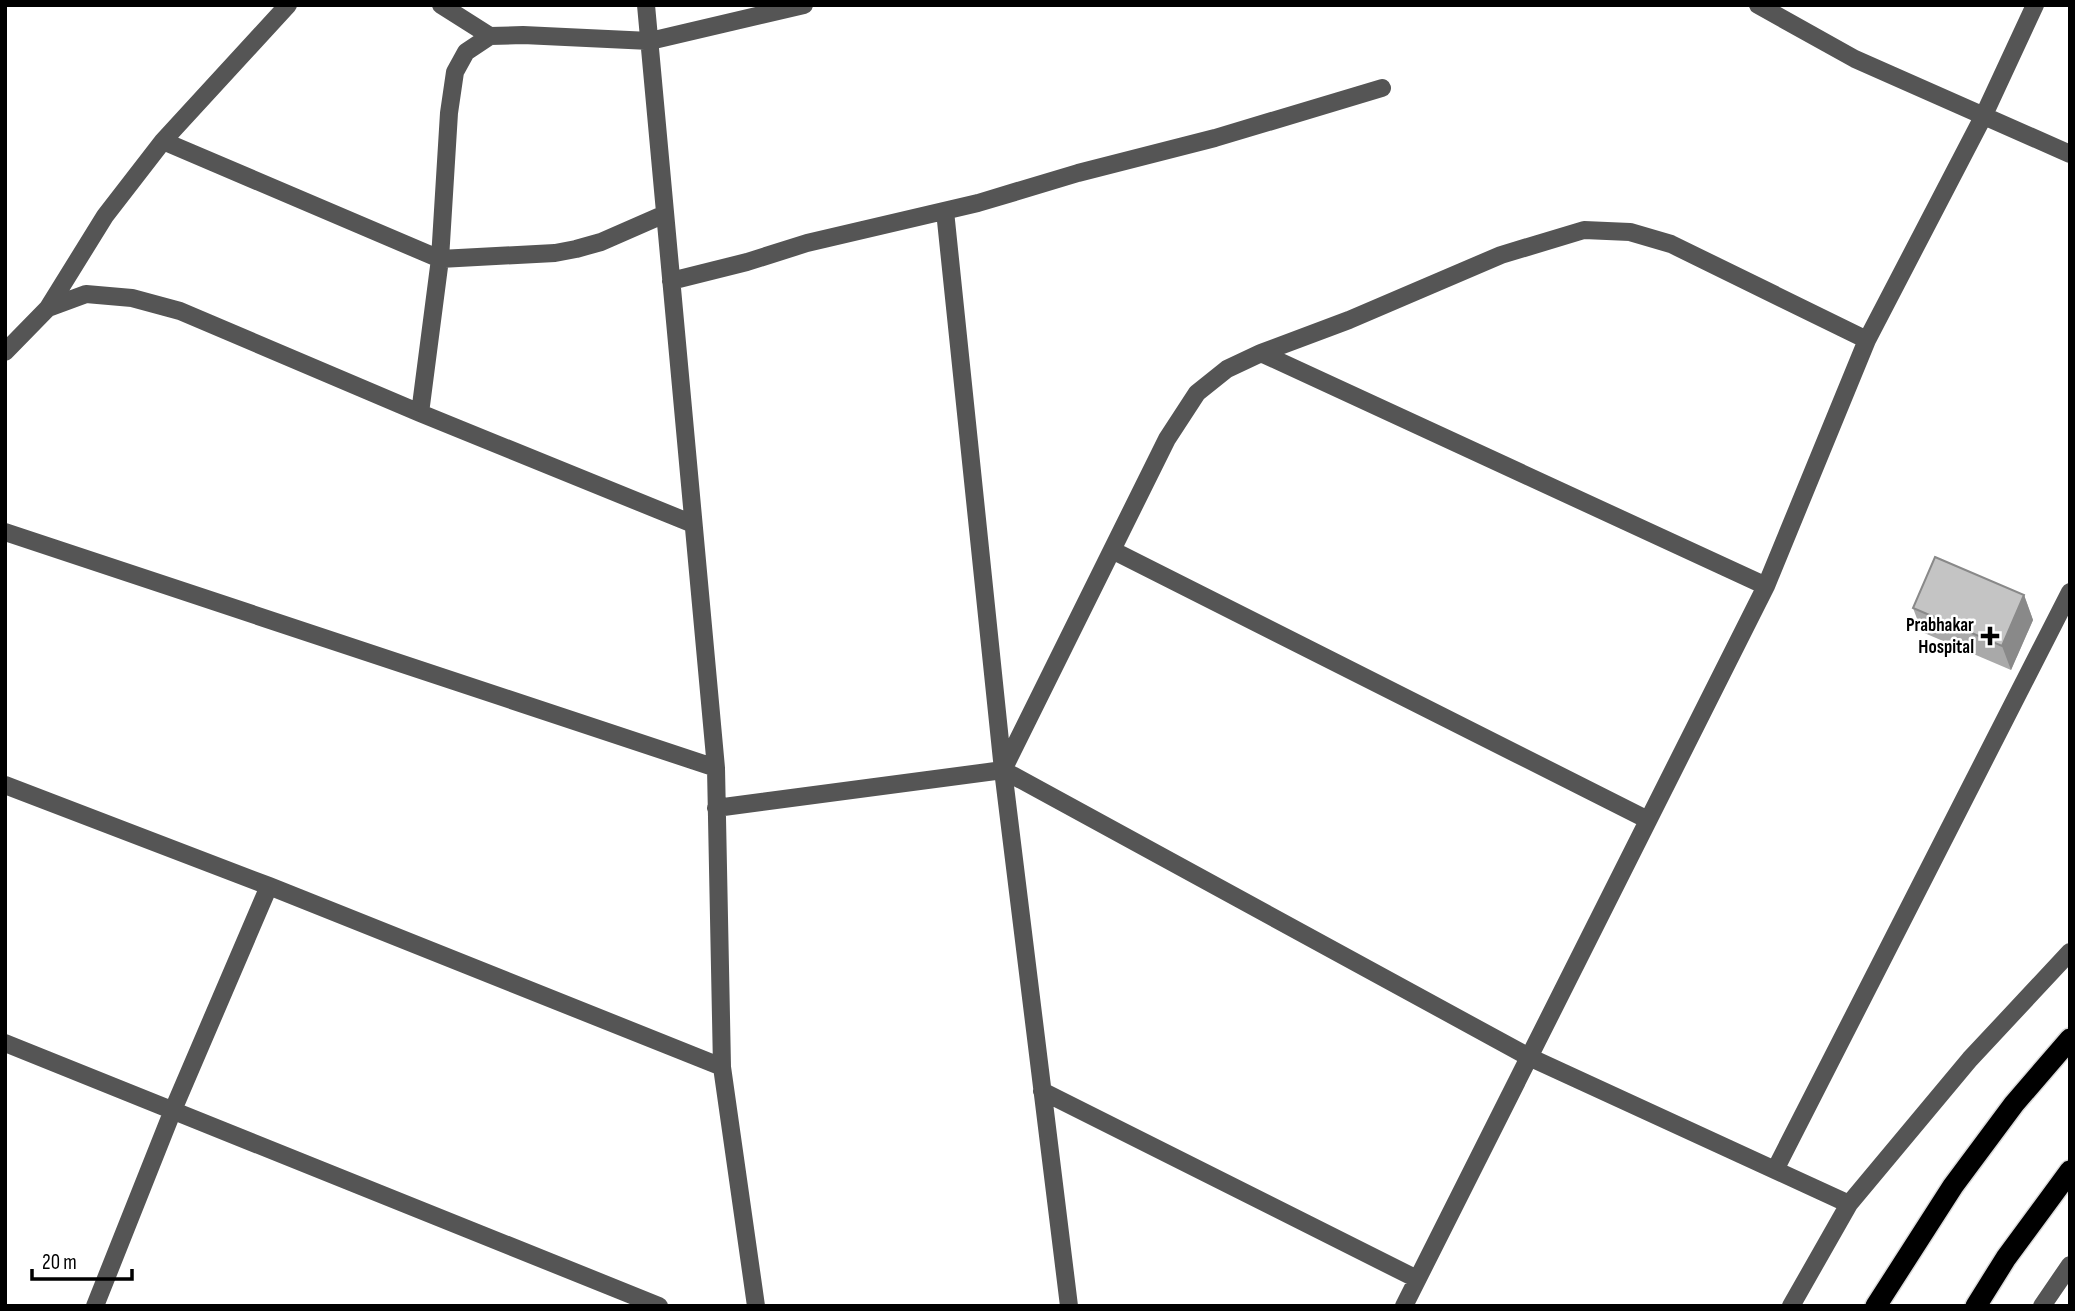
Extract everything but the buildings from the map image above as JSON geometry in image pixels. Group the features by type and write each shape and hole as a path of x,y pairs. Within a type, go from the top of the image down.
{"highway":[{"path":"1876,1306 1953,1186 2014,1104 2070,1039"},
{"path":"1976,1306 2006,1258 2070,1171"}],"street":[{"path":"5,352 48,308 105,216 163,141 288,5"},
{"path":"441,5 490,36"},
{"path":"646,5 716,768 722,1067 756,1306"},
{"path":"420,413 440,259 449,113 455,72 466,52 490,36 650,41 804,5"},
{"path":"1758,5 1855,59 2070,154"},
{"path":"1404,1306 1766,586 1867,340 1983,117 2035,5"},
{"path":"671,281 747,262 807,243 978,203 1091,169 1216,138 1382,88"},
{"path":"163,141 440,259 555,253 576,249 601,242 665,214"},
{"path":"945,211 1003,770 1069,1306"},
{"path":"1003,770 1167,439 1197,393 1227,369 1501,256 1584,230 1630,232 1671,244 1867,340"},
{"path":"48,308 86,295 132,298 180,311 420,413 693,524"},
{"path":"1261,353 1766,586"},
{"path":"5,532 716,768"},
{"path":"1112,550 1648,820"},
{"path":"1775,1170 2070,592"},
{"path":"716,808 1003,770 1529,1057 1849,1204"},
{"path":"5,785 269,886 722,1067"},
{"path":"95,1306 173,1110 269,886"},
{"path":"1791,1306 1849,1204 1970,1059 2070,952"},
{"path":"5,1043 659,1306"},
{"path":"1042,1091 1418,1279"},
{"path":"2042,1306 2070,1265"}],"place":[{"name":"Prabhakar Hospital","path":"1990,636"}]}
